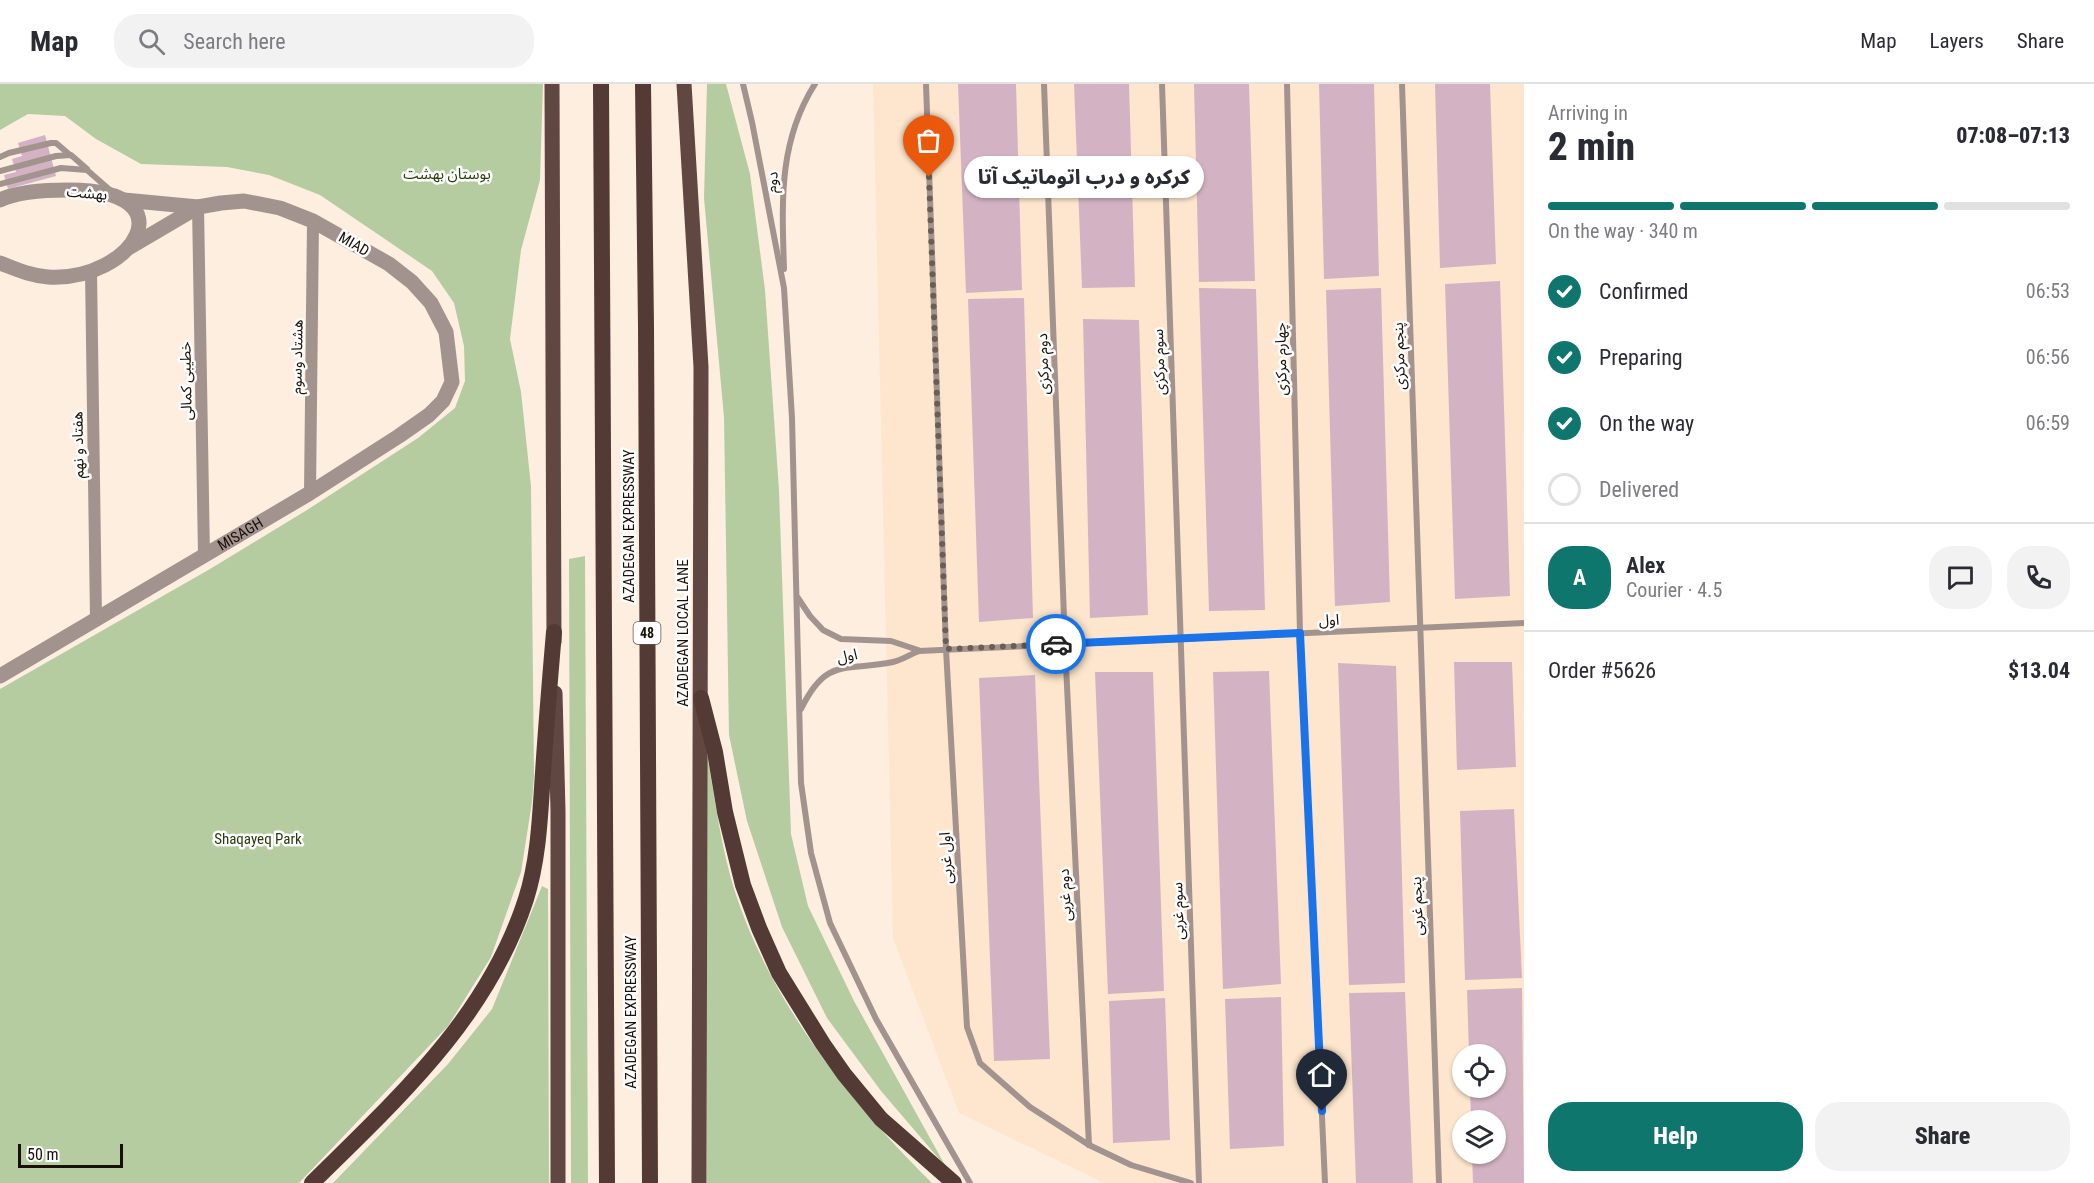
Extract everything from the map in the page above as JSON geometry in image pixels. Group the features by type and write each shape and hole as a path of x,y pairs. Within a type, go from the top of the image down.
{"highway":[{"name":"AZADEGAN EXPRESSWAY","path":"601,84 607,1183"},
{"name":"AZADEGAN EXPRESSWAY","path":"643,84 650,1183"},
{"path":"312,1183 391,1105 445,1046 484,993 507,948 526,899 538,847 554,632"},
{"path":"700,698 715,752 725,812 743,885 779,973 823,1044 881,1119 954,1183"}],"main road":[{"path":"552,84 554,632 558,811 558,1183"},
{"name":"AZADEGAN LOCAL LANE","path":"685,89 701,368 699,1183"}],"street":[{"name":"بهشت","path":"0,200 13,195 58,190 86,190 120,198 131,205 139,216 140,227 130,247"},
{"path":"120,198 198,207"},
{"name":"MIAD","path":"198,207 221,202 253,202 280,208 314,221 390,264 412,282 431,303 446,332 451,366"},
{"path":"1,266 47,277 66,277 91,271 117,258 130,247 198,207"},
{"name":"خطیبی کمالی","path":"198,207 204,555"},
{"name":"هشتاد وسوم","path":"310,493 314,221"},
{"name":"هفتاد و نهم","path":"91,271 96,619"},
{"name":"MISAGH","path":"0,676 310,493 429,415 443,401 452,382 451,366"}],"lane":[{"path":"743,84 784,288 792,418 801,783 810,854 830,923 876,1018 969,1183"},
{"name":"دوم","path":"784,288 782,204 784,168 793,129 815,84"},
{"name":"اول غربی","path":"926,84 946,649 967,1027 980,1062 1030,1107 1089,1145"},
{"name":"دوم مرکزی","path":"1044,84 1065,644"},
{"name":"سوم مرکزی","path":"1162,84 1181,639"},
{"name":"چهارم مرکزی","path":"1287,84 1300,633 1325,1183"},
{"name":"پنجم مرکزی","path":"1402,84 1420,627"},
{"path":"0,157 51,142 71,155 120,198"},
{"path":"0,171 56,156 71,155"},
{"path":"0,184 61,168 87,170"},
{"name":"اول","path":"798,598 823,630 841,639 891,641 919,651"},
{"name":"اول","path":"799,712 809,693 822,678 841,667 894,661 919,651 1524,623"},
{"name":"پنجم غربی","path":"1420,627 1438,1183"},
{"name":"سوم غربی","path":"1181,639 1199,1183"},
{"name":"دوم غربی","path":"1065,644 1089,1145"},
{"path":"1089,1145 1131,1165 1191,1183"}],"shaded area":[{"path":"873,84 1524,84 1524,1183 1104,1183 959,1113 893,938"}],"green space":[{"name":"Shaqayeq Park","path":"0,84 543,84 540,180 521,250 510,339 521,392 531,486 534,776 521,872 491,957 448,1026 299,1183 0,1183 0,689 210,569 307,510 418,438 455,408 465,381 464,346 454,303 432,271 320,195 269,175 227,167 141,164 96,139 65,116 28,114 0,130"},
{"path":"707,84 726,84 750,174 765,290 779,490 791,834 808,906 854,1001 946,1167 881,1091 827,1018 782,927 747,821 729,735 724,417 704,198"},
{"path":"585,556 588,1183 571,1183 569,559"},
{"path":"707,754 730,875 750,933 770,973 792,1012 844,1085 872,1119 932,1183 707,1183"},
{"path":"542,886 548,889 549,1183 333,1183 448,1064 492,1009"}],"building":[{"path":"958,84 1016,84 1022,290 966,293"},
{"path":"1074,84 1129,84 1135,287 1082,288"},
{"path":"1194,84 1249,84 1255,281 1199,282"},
{"path":"1319,84 1374,84 1379,276 1324,279"},
{"path":"1435,84 1490,84 1496,264 1440,268"},
{"path":"45,135 56,176 8,189 4,175 16,172 12,159 22,156 18,143"},
{"path":"1500,281 1510,596 1455,599 1445,284"},
{"path":"1199,288 1256,289 1265,610 1209,611"},
{"path":"1381,288 1390,602 1335,606 1326,290"},
{"path":"1024,298 1033,618 979,622 968,299"},
{"path":"1083,319 1139,320 1148,615 1090,618"},
{"path":"1454,662 1512,662 1516,767 1457,770"},
{"path":"1338,663 1396,666 1405,983 1349,985"},
{"path":"1269,671 1281,984 1223,989 1213,672"},
{"path":"1095,672 1153,672 1164,991 1108,994"},
{"path":"1035,675 1050,1059 994,1061 979,678"},
{"path":"1514,809 1522,978 1465,980 1460,811"},
{"path":"1522,988 1524,1183 1473,1183 1472,1164 1506,1164 1506,1110 1471,1110 1470,1098 1506,1098 1506,1044 1469,1044 1467,990"},
{"path":"1405,992 1413,1183 1356,1183 1349,993"},
{"path":"1281,997 1284,1146 1230,1149 1225,999"},
{"path":"1165,998 1170,1140 1113,1143 1109,1001"}],"way so far":[{"path":"929,177 946,649 1056,644"}],"place":[{"name":"کرکره و درب اتوماتیک آتا","path":"929,177"}],"route":[{"path":"1056,644 1300,633 1322,1111"}],"park label":[{"name":"بوستان بهشت","path":"447,174"}]}
